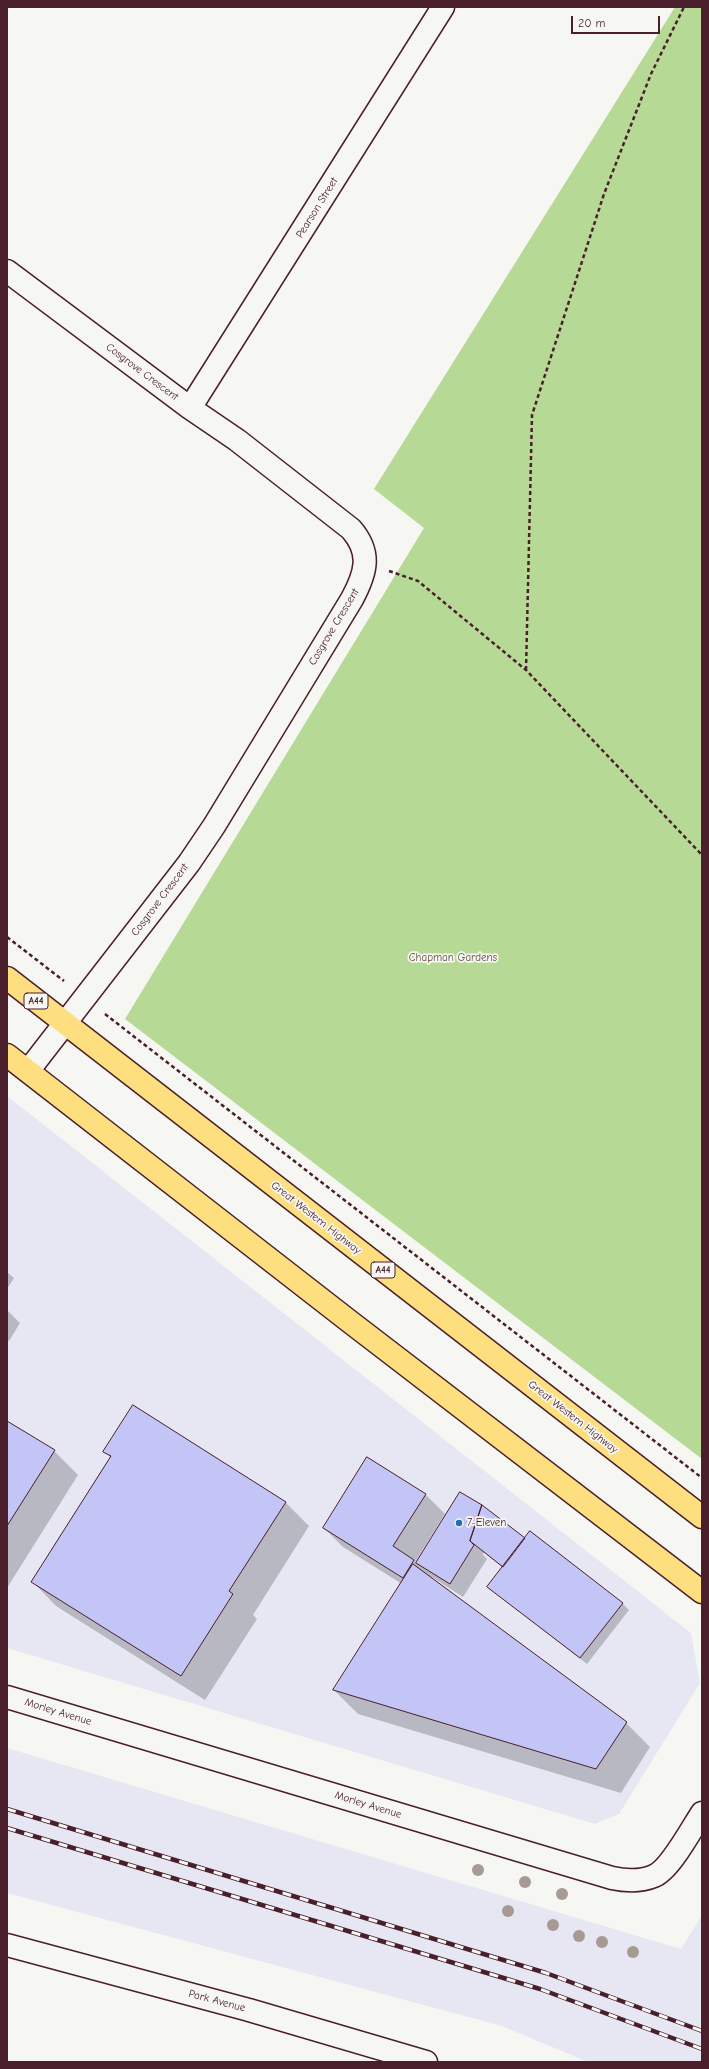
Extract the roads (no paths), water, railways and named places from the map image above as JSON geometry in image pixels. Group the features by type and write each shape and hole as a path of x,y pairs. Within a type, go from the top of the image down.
{"highway":[{"name":"Great Western Highway","path":"7,978 702,1517"},
{"path":"7,1055 336,1312 702,1592"}],"street":[{"name":"Pearson Street","path":"190,408 443,7"},
{"name":"Cosgrove Crescent","path":"7,271 190,408 237,440 351,529 363,547 364,571 352,599 214,826 188,863 28,1071"},
{"name":"Morley Avenue","path":"7,1697 612,1878 631,1881 656,1876 676,1855 702,1813"},
{"name":"Park Avenue","path":"7,1945 249,2010 426,2062"}],"railway":[{"path":"7,1809 546,1973 702,2031"},
{"path":"7,1828 540,1989 702,2049"}],"place":[{"name":"7-Eleven","path":"459,1523"}],"park label":[{"name":"Chapman Gardens","path":"453,958"}]}
